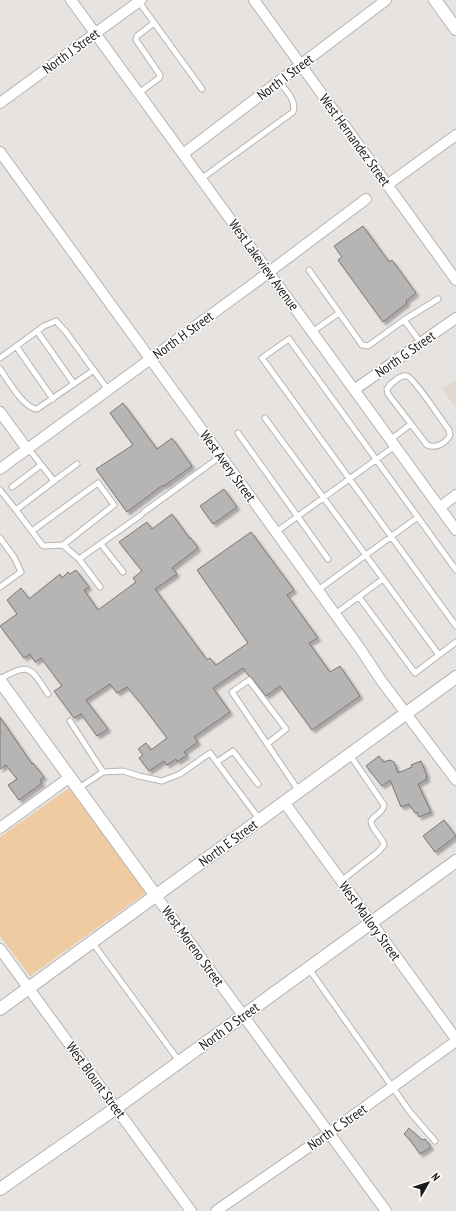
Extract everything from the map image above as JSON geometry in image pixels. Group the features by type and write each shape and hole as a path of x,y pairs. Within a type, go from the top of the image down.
{"street":[{"name":"West Lakeview Avenue","path":"71,0 456,530"},
{"name":"West Hernandez Street","path":"254,0 456,280"},
{"name":"North I Street","path":"183,154 386,0"},
{"path":"435,0 456,29"},
{"name":"North J Street","path":"0,103 140,1"},
{"path":"387,185 456,135"},
{"name":"West Avery Street","path":"0,152 318,590 380,679 456,780"},
{"name":"North H Street","path":"0,469 366,199"},
{"name":"North G Street","path":"354,390 456,318"},
{"path":"0,412 27,449"},
{"path":"440,507 456,496"},
{"name":"North E Street","path":"0,1009 456,677"},
{"name":"West Moreno Street","path":"0,680 386,1211"},
{"path":"0,828 70,777"},
{"name":"West Mallory Street","path":"284,802 456,1040"},
{"name":"North D Street","path":"0,1189 116,1108 456,861"},
{"name":"West Blount Street","path":"0,949 191,1211"},
{"name":"North C Street","path":"216,1211 329,1133 456,1040"}],"lane":[{"path":"140,1 154,23 202,89"},
{"path":"139,93 159,78 160,75 136,40 137,36 154,23"},
{"path":"201,179 293,112 294,103 287,91 279,82"},
{"path":"309,270 362,345 368,346 404,320 438,299"},
{"path":"312,332 339,313"},
{"path":"404,320 420,343"},
{"path":"0,358 44,326 56,321 66,332 108,390"},
{"path":"37,331 74,384"},
{"path":"456,570 289,339 262,358 456,626"},
{"path":"16,346 53,399"},
{"path":"0,369 21,398 33,409 37,409 53,399 94,370"},
{"path":"405,376 417,386 449,430 450,435 439,446 430,447 427,446 411,424 388,394 387,389 388,386 405,376"},
{"path":"266,418 438,655"},
{"path":"276,532 376,459 411,424"},
{"path":"238,433 328,559"},
{"path":"27,449 32,453 54,481"},
{"path":"79,560 221,456"},
{"path":"16,510 77,464"},
{"path":"12,486 42,465"},
{"path":"0,490 43,546 63,545 114,505 98,483 32,531"},
{"path":"318,590 418,517"},
{"path":"0,538 14,557 21,572 1,585"},
{"path":"101,544 123,572"},
{"path":"63,545 79,560 100,587"},
{"path":"335,614 383,579"},
{"path":"359,596 415,673 456,642"},
{"path":"0,680 25,668 30,670 48,694"},
{"path":"267,744 286,729 248,680 232,692 267,744 299,791"},
{"path":"70,721 103,772"},
{"path":"217,762 233,751 258,784"},
{"path":"78,788 103,772 122,771 162,781 180,774 210,753 260,820"},
{"path":"341,880 378,852 384,845 373,829 371,821 372,818 382,811 384,805 349,754"},
{"path":"92,942 179,1062"},
{"path":"308,968 410,1112 434,1141"}],"shaded area":[{"path":"456,380 456,408 442,389"},
{"path":"69,788 146,893 30,976 0,936 0,837"}],"building":[{"path":"363,226 389,262 392,260 416,293 406,301 407,303 383,322 338,260 342,257 334,246"},
{"path":"123,403 157,449 172,438 192,466 164,486 163,485 127,512 96,469 133,445 110,413"},
{"path":"224,489 237,507 213,524 200,506"},
{"path":"172,514 198,548 172,568 177,574 155,589 207,660 210,658 216,665 248,643 197,570 251,532 294,590 287,595 318,638 309,643 330,672 340,666 360,696 312,730 280,686 266,696 243,668 213,688 230,712 194,737 198,742 184,752 187,755 177,762 176,759 167,765 164,761 149,771 139,758 143,755 138,749 146,743 151,750 167,738 127,687 117,693 110,684 86,700 108,729 97,736 81,714 74,718 54,691 62,686 41,658 35,662 30,654 24,658 0,626 17,614 7,600 21,588 29,599 60,574 62,578 68,572 70,574 76,570 89,587 84,590 98,610 136,582 133,578 142,571 119,542 147,522 152,529"},
{"path":"0,717 32,764 33,763 44,777 40,780 42,783 19,800 8,785 17,779 6,765 0,769"},
{"path":"379,756 383,762 390,760 394,762 398,773 421,761 427,779 418,784 431,812 419,817 417,812 415,813 409,804 401,807 390,780 382,786 366,766"},
{"path":"444,820 456,836 435,852 423,836"},
{"path":"409,1128 422,1140 425,1139 431,1147 420,1154 404,1134"}]}
